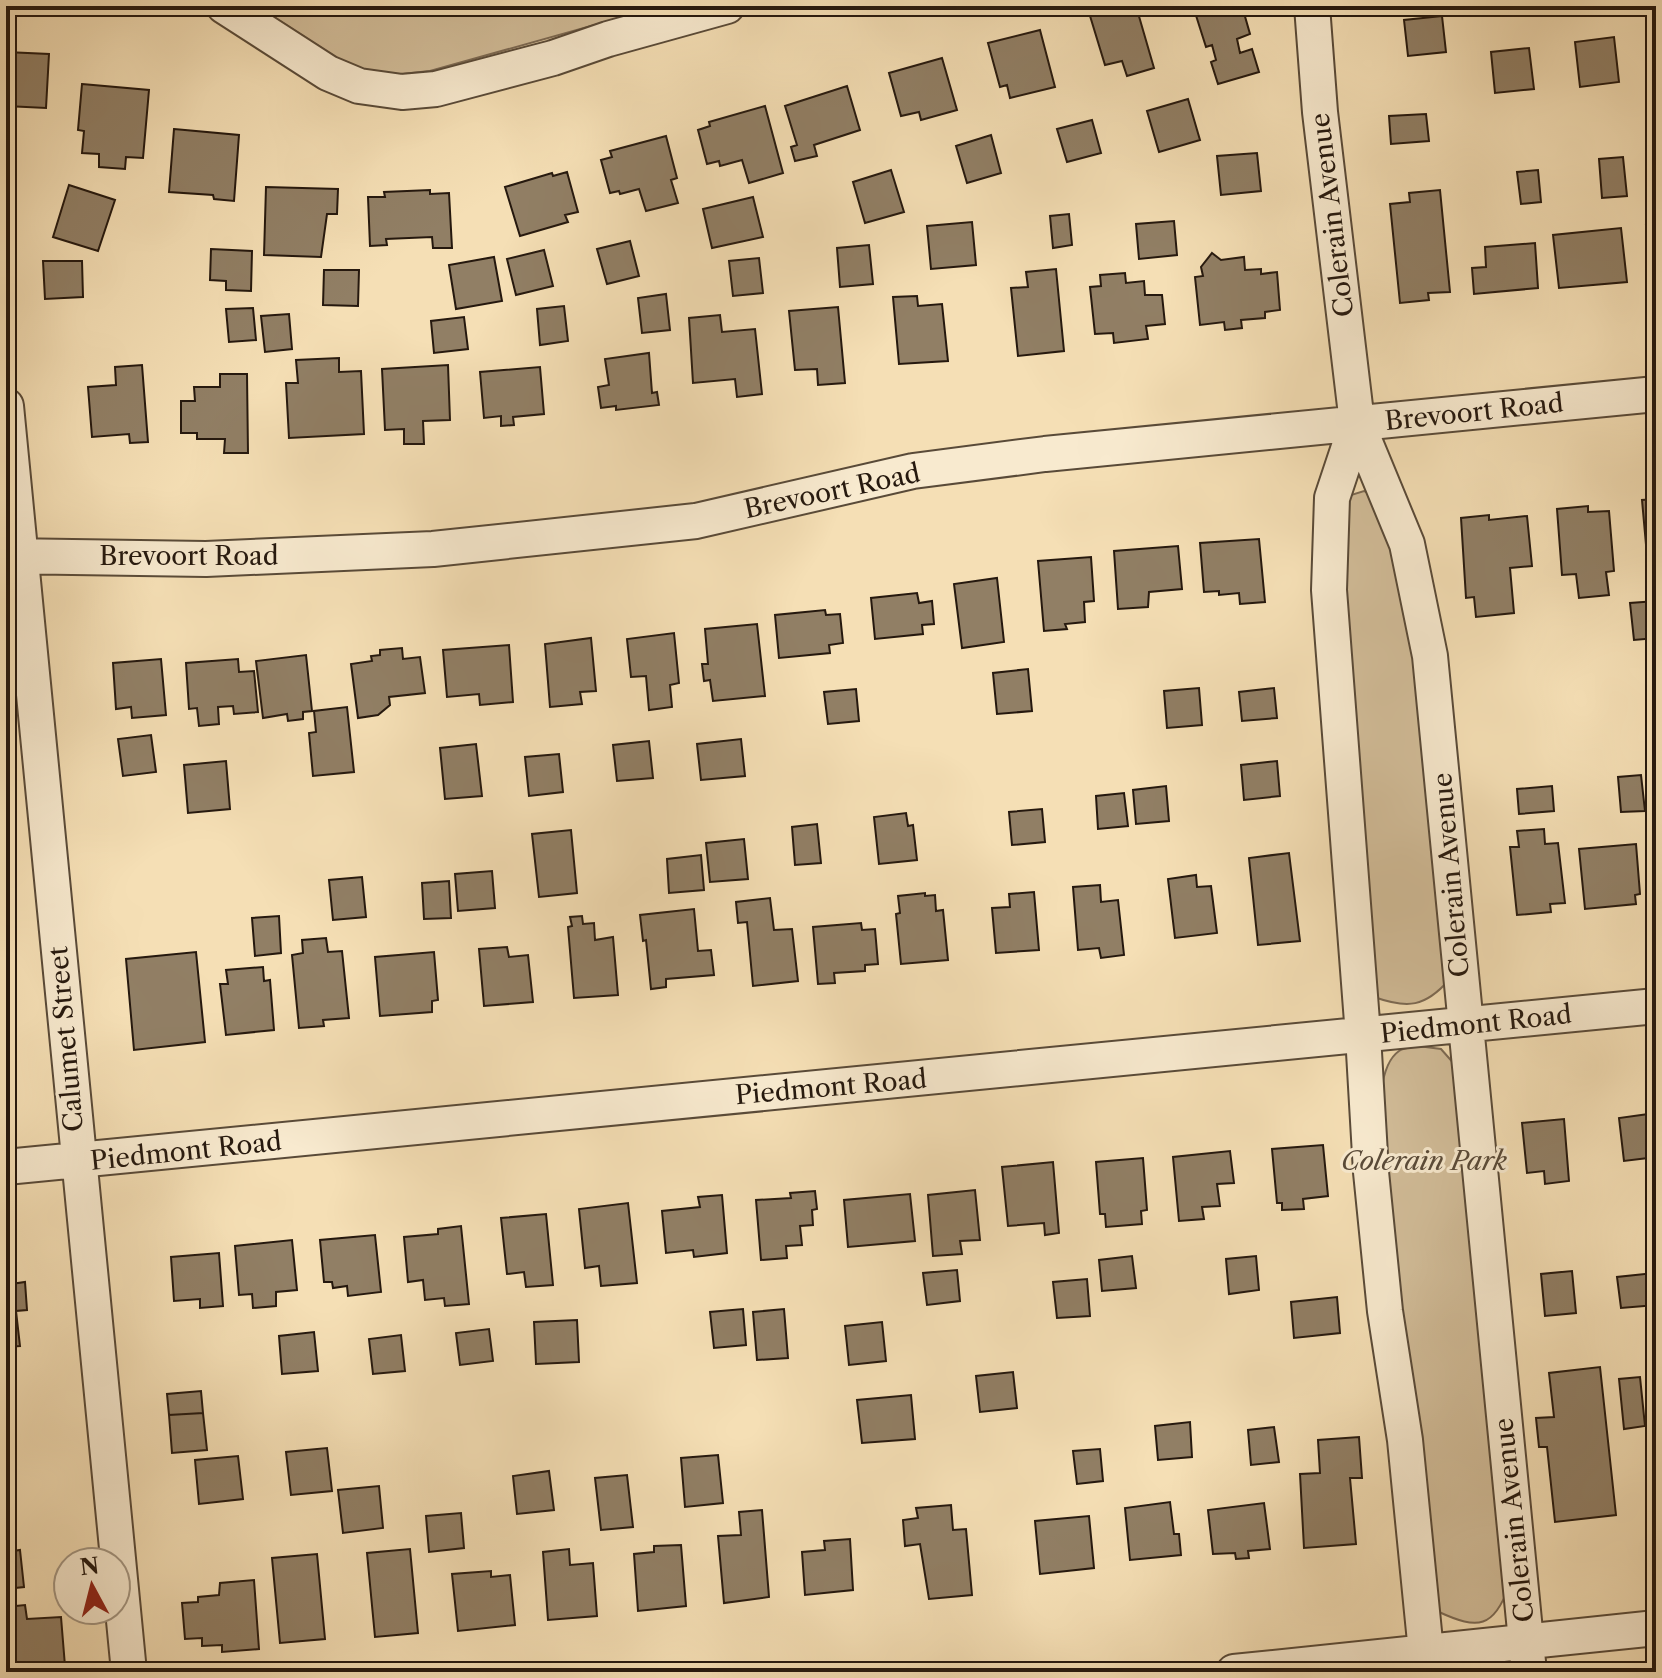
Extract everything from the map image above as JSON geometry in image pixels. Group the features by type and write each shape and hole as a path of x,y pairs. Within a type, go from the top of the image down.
{"street":[{"path":"224,6 328,73 359,86 402,92 436,89 553,58 706,8"},
{"name":"Colerain Avenue","path":"1312,6 1320,112 1357,423 1407,544 1430,656 1528,1656"},
{"name":"Brevoort Road","path":"13,556 206,559 433,549 696,521 913,471 1045,454 1656,394"},
{"name":"Calumet Street","path":"6,406 13,556 129,1672"},
{"name":"Colerain Avenue","path":"1357,423 1332,498 1329,590 1371,1172 1385,1311 1405,1440 1427,1662"},
{"name":"Piedmont Road","path":"6,1167 1656,1006"},
{"path":"1234,1672 1528,1656 1656,1628"}],"green space":[{"path":"257,6 618,6 621,11 616,19 430,71 392,75 354,69"},
{"path":"1364,491 1374,495 1406,580 1449,980 1432,996 1406,1004 1374,997 1350,783 1344,506 1351,495"},
{"name":"Colerain Park","path":"1418,1046 1441,1049 1456,1066 1509,1586 1491,1617 1474,1623 1439,1612 1380,1164 1380,1104 1385,1072 1399,1051"},
{"path":"1506,1658 1507,1672 1450,1672 1450,1667"}],"building":[{"path":"1087,6 1136,6 1154,68 1127,76 1122,61 1105,65"},
{"path":"1193,6 1242,6 1250,34 1237,39 1240,53 1252,49 1259,72 1218,84 1211,62 1216,60 1212,45 1206,47"},
{"path":"1442,16 1446,52 1408,56 1404,20"},
{"path":"1040,30 1055,87 1010,98 1007,85 1000,87 988,43"},
{"path":"1614,37 1619,82 1580,87 1575,42"},
{"path":"1529,48 1534,89 1495,93 1491,52"},
{"path":"6,52 49,54 46,108 6,106"},
{"path":"942,58 957,110 921,120 919,112 901,116 889,73"},
{"path":"82,84 149,90 143,158 126,157 125,169 99,167 99,154 82,153 84,131 78,130"},
{"path":"847,86 860,130 814,145 817,156 795,161 791,147 797,145 785,106"},
{"path":"1188,99 1200,140 1159,152 1147,111"},
{"path":"765,106 783,173 749,183 742,160 720,166 719,161 707,164 698,130 710,126 709,122"},
{"path":"1426,114 1429,141 1391,144 1389,116"},
{"path":"1092,120 1101,153 1067,162 1057,129"},
{"path":"174,129 239,135 234,201 214,199 213,195 169,192"},
{"path":"991,135 1001,173 967,183 956,146"},
{"path":"666,136 677,178 671,180 678,203 646,211 639,189 610,193 601,160 612,157 610,151"},
{"path":"1257,153 1261,191 1221,195 1217,156"},
{"path":"1623,157 1627,196 1602,198 1599,159"},
{"path":"891,170 904,212 865,223 853,182"},
{"path":"1538,170 1541,202 1521,204 1517,172"},
{"path":"567,172 578,212 565,215 568,222 520,236 505,187 552,173 553,176"},
{"path":"69,185 115,200 98,251 53,237"},
{"path":"266,187 338,189 337,214 327,214 321,257 264,255"},
{"path":"430,190 430,194 449,193 452,248 433,248 432,237 386,239 387,245 370,246 368,197 385,197 384,192"},
{"path":"1440,190 1450,292 1428,293 1429,300 1400,303 1390,204 1410,202 1409,193"},
{"path":"753,197 763,237 712,248 703,209"},
{"path":"1069,214 1072,245 1053,248 1050,216"},
{"path":"1174,221 1177,255 1139,259 1136,224"},
{"path":"972,222 976,265 931,269 927,226"},
{"path":"1656,224 1656,283 1653,284 1646,225"},
{"path":"1621,228 1627,282 1559,288 1553,235"},
{"path":"630,241 639,276 607,284 597,249"},
{"path":"1535,243 1538,288 1474,294 1472,268 1486,267 1485,247"},
{"path":"869,245 873,284 840,287 837,248"},
{"path":"211,249 252,251 251,291 226,290 226,281 210,280"},
{"path":"544,250 553,286 516,295 507,259"},
{"path":"1212,253 1221,260 1244,257 1245,270 1261,269 1261,274 1277,272 1280,310 1265,312 1265,318 1241,320 1242,328 1225,330 1224,322 1200,325 1195,277 1203,276 1201,267"},
{"path":"494,257 502,301 456,309 449,265"},
{"path":"759,258 763,293 733,296 729,261"},
{"path":"43,261 82,261 83,297 45,299"},
{"path":"1056,269 1064,351 1018,356 1011,288 1028,287 1026,272"},
{"path":"324,270 359,270 358,306 323,305"},
{"path":"1125,273 1126,283 1144,281 1145,295 1162,295 1165,324 1146,326 1148,339 1114,343 1113,333 1095,334 1090,287 1101,286 1100,275"},
{"path":"666,294 670,330 642,333 638,298"},
{"path":"917,296 918,306 942,304 948,361 899,364 893,297"},
{"path":"564,306 568,341 540,345 537,309"},
{"path":"838,307 845,383 818,385 817,369 795,370 789,311"},
{"path":"253,308 256,340 229,342 226,309"},
{"path":"289,314 292,349 265,352 261,316"},
{"path":"720,315 722,332 755,329 762,394 737,397 735,379 693,383 689,318"},
{"path":"464,317 468,349 434,353 431,321"},
{"path":"649,353 652,393 657,392 659,405 616,410 616,406 601,408 598,387 609,385 605,359"},
{"path":"339,358 339,372 361,371 364,434 289,438 286,383 298,383 296,360"},
{"path":"142,365 148,442 130,443 129,434 92,437 88,387 116,385 115,367"},
{"path":"448,365 450,420 423,421 424,444 404,444 404,429 385,430 382,369"},
{"path":"540,367 544,414 513,417 514,425 501,426 501,416 484,418 480,372"},
{"path":"220,374 247,374 248,453 224,453 225,439 197,439 197,433 181,433 181,401 195,401 194,387 220,387"},
{"path":"1656,499 1656,566 1648,567 1642,500"},
{"path":"1588,506 1588,512 1609,511 1614,571 1606,572 1609,595 1579,598 1576,574 1562,575 1557,509"},
{"path":"1489,515 1489,520 1527,516 1532,566 1510,568 1514,613 1476,617 1474,597 1466,598 1461,518"},
{"path":"1259,539 1265,602 1240,604 1239,593 1219,595 1219,591 1204,592 1200,543"},
{"path":"1178,546 1182,589 1149,592 1148,607 1118,609 1114,551"},
{"path":"1091,557 1094,601 1084,602 1085,622 1065,624 1067,629 1044,631 1038,561"},
{"path":"997,578 1004,642 962,648 954,584"},
{"path":"917,593 919,603 932,601 934,624 922,625 923,634 875,639 871,598"},
{"path":"1656,601 1656,638 1634,640 1630,603"},
{"path":"825,610 826,615 840,614 843,643 829,645 830,653 779,658 775,615"},
{"path":"757,624 765,696 713,701 710,680 704,681 702,664 708,664 705,629"},
{"path":"674,633 679,683 670,685 672,707 649,710 646,676 631,677 627,639"},
{"path":"591,638 596,691 580,692 582,704 550,707 545,644"},
{"path":"509,645 513,702 480,705 479,694 447,697 443,650"},
{"path":"402,648 403,659 420,657 425,693 389,697 390,705 378,715 358,718 351,664 372,661 371,656 380,655 380,650"},
{"path":"306,655 312,711 303,712 303,719 288,721 287,714 263,718 256,661"},
{"path":"161,659 166,715 132,718 131,707 116,709 113,663"},
{"path":"238,659 239,672 254,671 258,712 234,714 233,706 218,707 219,724 199,726 197,708 189,709 186,663"},
{"path":"1028,669 1032,711 997,714 993,673"},
{"path":"1199,688 1202,725 1167,728 1164,691"},
{"path":"1274,688 1277,718 1242,721 1239,692"},
{"path":"856,689 859,721 828,724 824,692"},
{"path":"347,707 354,772 313,776 309,733 316,732 314,711"},
{"path":"151,735 156,772 123,776 118,739"},
{"path":"741,739 745,776 701,780 697,744"},
{"path":"649,741 653,778 617,781 613,745"},
{"path":"476,744 482,796 445,799 440,748"},
{"path":"559,754 563,792 529,796 525,757"},
{"path":"226,761 230,809 188,813 184,765"},
{"path":"1277,761 1280,796 1244,800 1241,765"},
{"path":"1641,775 1645,811 1621,812 1618,777"},
{"path":"1166,786 1169,821 1136,824 1133,790"},
{"path":"1552,786 1554,811 1519,814 1517,789"},
{"path":"1124,793 1128,826 1098,829 1096,796"},
{"path":"1042,809 1045,842 1012,845 1009,812"},
{"path":"906,813 908,826 913,825 917,860 879,864 874,817"},
{"path":"817,824 821,863 795,865 792,827"},
{"path":"1544,829 1545,844 1558,843 1565,903 1550,904 1551,912 1517,915 1510,847 1519,847 1517,831"},
{"path":"571,830 577,893 539,897 532,834"},
{"path":"744,839 748,879 710,882 706,843"},
{"path":"1636,844 1640,894 1635,895 1636,904 1585,909 1579,849"},
{"path":"1289,853 1300,941 1258,945 1249,858"},
{"path":"701,855 704,890 669,893 667,859"},
{"path":"492,871 495,908 458,911 455,874"},
{"path":"1196,875 1197,887 1211,886 1217,933 1175,938 1168,879"},
{"path":"362,877 366,917 333,920 329,880"},
{"path":"449,881 451,918 424,919 422,883"},
{"path":"1100,885 1101,902 1118,900 1124,955 1101,958 1099,948 1078,950 1073,887"},
{"path":"1034,892 1039,950 996,953 992,908 1010,907 1009,894"},
{"path":"925,893 925,896 935,895 936,911 943,910 948,960 901,964 896,914 900,913 898,896"},
{"path":"770,898 774,930 792,929 798,981 753,986 747,922 738,923 736,902"},
{"path":"694,909 698,951 711,950 714,975 666,979 666,987 651,989 640,915"},
{"path":"279,916 281,953 255,956 252,918"},
{"path":"582,916 583,924 594,923 595,940 613,937 618,995 574,998 568,927 572,926 570,917"},
{"path":"861,923 862,930 875,929 878,964 865,965 865,971 834,973 835,983 818,984 813,927"},
{"path":"326,938 328,952 342,951 349,1018 323,1020 324,1026 299,1028 292,955 303,953 302,940"},
{"path":"507,947 509,957 528,955 533,1002 484,1006 479,949"},
{"path":"196,952 205,1042 134,1050 126,959"},
{"path":"434,952 438,1000 432,1001 432,1012 380,1016 375,957"},
{"path":"263,967 264,981 270,980 274,1030 226,1035 220,984 228,984 226,970"},
{"path":"1656,1113 1656,1157 1624,1161 1619,1118"},
{"path":"1564,1119 1569,1181 1545,1184 1544,1171 1527,1173 1522,1123"},
{"path":"1323,1145 1328,1196 1303,1199 1304,1209 1282,1210 1282,1203 1277,1203 1272,1149"},
{"path":"1230,1151 1234,1183 1217,1184 1220,1206 1202,1207 1204,1219 1179,1221 1173,1157"},
{"path":"1143,1158 1147,1210 1141,1211 1142,1224 1106,1227 1105,1214 1100,1214 1096,1162"},
{"path":"1053,1162 1059,1233 1045,1235 1044,1223 1008,1226 1002,1167"},
{"path":"975,1190 980,1240 960,1241 962,1254 933,1256 928,1195"},
{"path":"815,1191 817,1209 812,1210 813,1225 800,1226 802,1245 786,1246 787,1258 761,1260 756,1200 791,1198 790,1193"},
{"path":"910,1194 915,1241 848,1247 844,1200"},
{"path":"722,1195 727,1253 694,1257 693,1250 666,1253 662,1211 700,1207 698,1197"},
{"path":"628,1203 637,1283 601,1286 599,1266 585,1268 579,1209"},
{"path":"546,1214 553,1285 526,1287 524,1272 507,1274 501,1218"},
{"path":"461,1226 469,1304 445,1306 444,1298 425,1300 423,1280 408,1282 404,1237 438,1234 438,1229"},
{"path":"375,1235 381,1292 348,1296 347,1286 333,1288 332,1282 324,1282 320,1240"},
{"path":"292,1240 297,1290 276,1292 276,1306 253,1308 252,1294 239,1295 235,1246"},
{"path":"219,1253 223,1306 200,1308 200,1299 174,1301 171,1257"},
{"path":"1132,1256 1136,1288 1102,1291 1099,1260"},
{"path":"1256,1256 1259,1290 1229,1294 1226,1259"},
{"path":"957,1270 960,1301 927,1305 923,1273"},
{"path":"1572,1271 1576,1313 1545,1316 1541,1274"},
{"path":"1654,1273 1656,1305 1621,1308 1617,1277"},
{"path":"6,1276 11,1276 11,1284 25,1282 27,1310 16,1311 20,1346 6,1347"},
{"path":"1087,1279 1090,1316 1057,1318 1053,1282"},
{"path":"1337,1297 1340,1333 1294,1338 1291,1302"},
{"path":"743,1309 746,1345 714,1348 710,1312"},
{"path":"784,1309 788,1358 757,1360 753,1312"},
{"path":"577,1320 579,1362 536,1364 534,1322"},
{"path":"882,1322 886,1361 849,1365 845,1326"},
{"path":"489,1329 493,1361 460,1365 456,1333"},
{"path":"314,1332 318,1371 282,1374 279,1336"},
{"path":"401,1335 405,1371 373,1374 369,1339"},
{"path":"1600,1367 1616,1515 1555,1522 1547,1447 1539,1447 1536,1418 1554,1417 1549,1373"},
{"path":"1013,1372 1017,1408 980,1412 976,1376"},
{"path":"1640,1377 1645,1426 1624,1429 1619,1379"},
{"path":"201,1391 203,1413 169,1415 167,1394"},
{"path":"911,1395 915,1439 862,1443 857,1400"},
{"path":"203,1413 207,1450 172,1453 169,1415"},
{"path":"1190,1422 1192,1457 1158,1460 1155,1426"},
{"path":"1274,1427 1279,1462 1251,1465 1248,1430"},
{"path":"1359,1437 1362,1478 1350,1478 1356,1544 1304,1548 1300,1474 1320,1473 1318,1440"},
{"path":"327,1448 332,1491 291,1495 286,1452"},
{"path":"1100,1449 1103,1481 1077,1484 1073,1451"},
{"path":"718,1455 723,1503 685,1507 681,1458"},
{"path":"238,1456 243,1499 199,1504 195,1460"},
{"path":"549,1471 554,1510 517,1514 513,1476"},
{"path":"627,1475 633,1527 601,1530 595,1478"},
{"path":"379,1486 383,1528 343,1533 338,1490"},
{"path":"1170,1502 1174,1534 1179,1534 1181,1555 1130,1560 1125,1508"},
{"path":"1264,1503 1270,1549 1248,1551 1249,1558 1236,1559 1235,1553 1213,1554 1208,1510"},
{"path":"951,1505 953,1530 966,1529 972,1595 929,1599 920,1544 905,1546 903,1520 918,1518 916,1508"},
{"path":"762,1510 769,1597 724,1603 718,1536 741,1535 739,1512"},
{"path":"461,1513 464,1548 429,1552 426,1516"},
{"path":"1089,1516 1094,1568 1040,1574 1035,1521"},
{"path":"850,1539 853,1590 805,1595 802,1552 825,1550 824,1541"},
{"path":"681,1545 686,1606 638,1611 634,1554 654,1552 654,1546"},
{"path":"410,1549 418,1633 375,1637 367,1553"},
{"path":"569,1549 570,1565 593,1563 597,1616 548,1620 543,1552"},
{"path":"20,1550 24,1587 6,1589 6,1552"},
{"path":"317,1554 325,1639 280,1643 272,1558"},
{"path":"491,1571 491,1577 510,1575 515,1625 458,1631 452,1574"},
{"path":"254,1580 259,1649 222,1652 222,1645 202,1646 202,1638 185,1639 182,1603 198,1602 198,1597 219,1595 220,1583"},
{"path":"25,1605 27,1619 52,1618 52,1626 62,1626 65,1666 6,1671 6,1607"}]}
